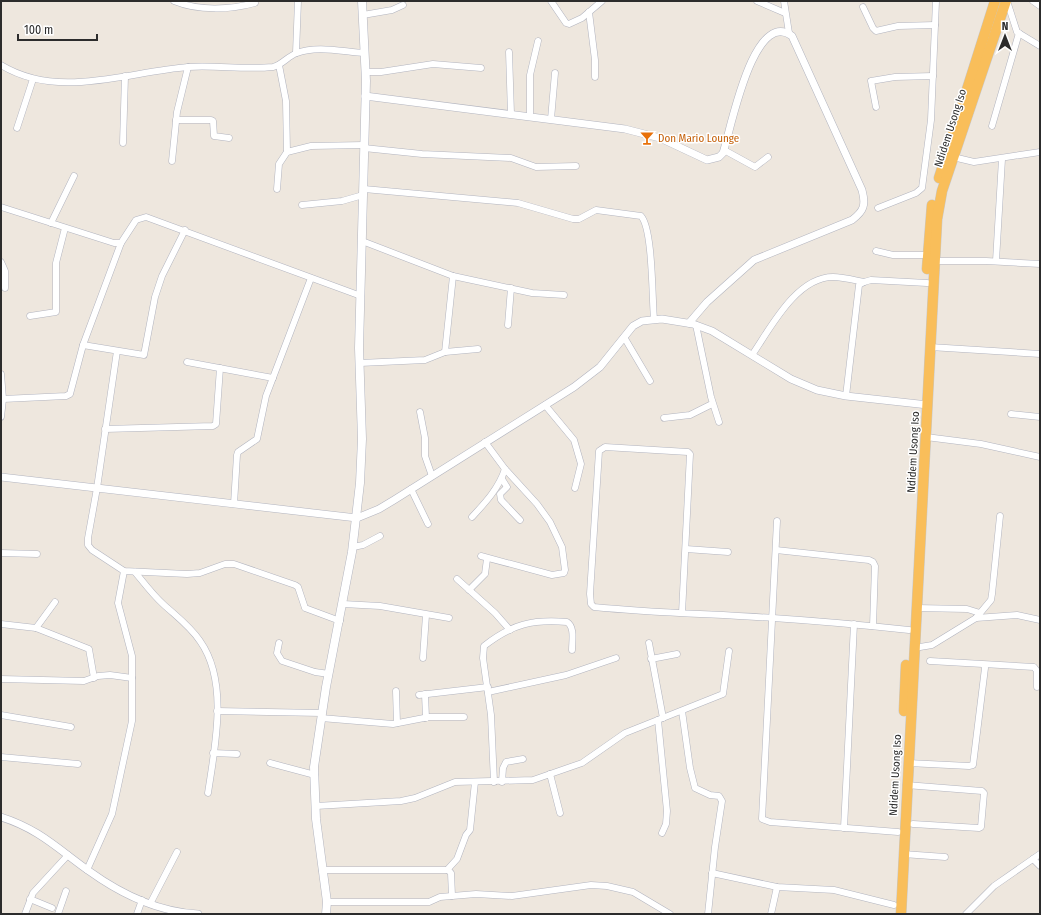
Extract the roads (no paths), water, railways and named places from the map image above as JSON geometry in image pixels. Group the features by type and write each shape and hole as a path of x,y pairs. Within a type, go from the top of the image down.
{"highway":[{"name":"Ndidem Usong Iso","path":"894,909 909,630 924,405 930,347 930,222 935,192 948,144 995,1"},
{"name":"Ndidem Usong Iso","path":"901,914 906,785 926,437 924,405 927,283 940,202 953,157 1006,1"}],"main road":[{"path":"326,914 327,902 322,870 316,806 316,754 329,674 353,547 357,518 362,439 360,363 364,192 365,53 362,1"}],"street":[{"path":"174,1 188,6 215,8 243,7 255,3"},
{"path":"296,53 298,1"},
{"path":"551,1 566,23 569,24 572,24 602,1"},
{"path":"757,1 784,12"},
{"path":"719,422 712,404 693,324 713,297 754,260 831,230 852,220 861,214 865,206 862,190 792,36 789,33 784,12 784,1"},
{"path":"878,208 916,194 922,188 931,120 936,1"},
{"path":"1006,1 1015,29 1040,46"},
{"path":"1033,1 1040,6"},
{"path":"363,15 392,10 403,5"},
{"path":"863,7 873,28 876,31 898,26 935,25"},
{"path":"589,12 596,60 595,77"},
{"path":"365,96 626,129 660,138 707,160 719,157 724,150 742,83 758,50 769,37 776,33 789,33"},
{"path":"992,126 1019,33"},
{"path":"530,116 530,75 538,41"},
{"path":"1,64 13,72 33,79 83,83 188,67 265,68 279,65 296,53 310,50 365,53"},
{"path":"509,52 511,114"},
{"path":"365,72 381,72 432,64 481,68"},
{"path":"277,189 279,164 287,152 286,101 279,65"},
{"path":"172,161 176,120 188,67"},
{"path":"551,119 555,73"},
{"path":"123,143 126,76"},
{"path":"876,107 871,81 895,77 933,76"},
{"path":"17,128 33,79"},
{"path":"176,120 211,120 213,121 214,136 229,138"},
{"path":"287,152 311,146 364,146 430,155 511,158 536,167 576,166"},
{"path":"724,150 755,167 768,157"},
{"path":"953,157 970,162 1002,159 1040,152"},
{"path":"996,261 1002,159"},
{"path":"51,223 74,176"},
{"path":"302,205 342,201 364,192 518,203 580,220 596,210 641,216 645,222 650,249 654,319"},
{"path":"1,207 64,228 114,243 121,243"},
{"path":"3,399 66,396 70,394 83,345 121,243 136,220 141,217 146,217 185,230 208,240 361,296"},
{"path":"30,316 56,312 56,262 64,228"},
{"path":"83,345 144,355 159,283 185,230"},
{"path":"362,241 453,276 532,292 564,295"},
{"path":"876,251 893,255 1040,264"},
{"path":"1,262 5,271 5,288"},
{"path":"445,352 453,276"},
{"path":"752,355 793,298 816,280 833,277 864,282 927,283"},
{"path":"234,504 238,452 257,439 266,396 311,278"},
{"path":"846,396 858,290 864,282"},
{"path":"508,325 511,288"},
{"path":"1,477 357,518 379,509 593,374 608,358 624,336 637,323 654,319 693,324 712,331 799,384 846,396 924,405"},
{"path":"624,336 650,381"},
{"path":"930,347 1040,354"},
{"path":"360,363 425,360 445,352 478,349"},
{"path":"117,351 97,488 88,538 88,545 92,550 124,571 187,574 200,573 225,564 234,564 298,587 305,608 340,621"},
{"path":"187,362 273,378"},
{"path":"105,429 213,426 216,424 220,368"},
{"path":"1,374 3,399 1,417"},
{"path":"664,418 690,415 712,404"},
{"path":"544,405 574,440 580,464 575,488"},
{"path":"420,412 425,438 425,456 432,476"},
{"path":"1010,414 1040,417"},
{"path":"926,437 981,444 1040,456"},
{"path":"469,590 484,574 484,558 552,575 559,575 564,573 565,570 562,547 550,522 537,504 505,469 485,442"},
{"path":"682,613 690,454 688,452 601,448 598,457 591,604 594,607 682,613 773,618 909,630"},
{"path":"472,518 502,479 505,469"},
{"path":"502,479 507,487 500,494 501,500 520,520"},
{"path":"411,489 428,524"},
{"path":"914,648 932,644 976,618 990,600 992,594 1000,516"},
{"path":"777,521 773,618 761,817 764,821 770,822 898,832"},
{"path":"353,547 363,545 380,536"},
{"path":"686,549 728,552"},
{"path":"776,550 869,560 873,562 875,566 873,626"},
{"path":"1,553 36,554"},
{"path":"87,870 112,814 118,781 131,729 132,656 118,603 124,571"},
{"path":"135,572 162,603 186,624 200,642 209,660 218,692 208,793"},
{"path":"457,579 495,613 510,630"},
{"path":"36,628 55,602"},
{"path":"343,604 380,606 449,618"},
{"path":"916,608 968,609 980,613"},
{"path":"976,618 1017,614 1040,620"},
{"path":"423,658 426,615"},
{"path":"494,782 492,722 484,646 510,630 530,622 544,620 567,622 572,628 572,650"},
{"path":"1,624 36,628 89,649 94,678"},
{"path":"844,828 854,624"},
{"path":"279,643 278,656 282,662 315,672 329,674"},
{"path":"649,643 661,719 667,811 666,824 662,833"},
{"path":"316,806 401,801 415,798 455,782 528,781 590,759 620,736 723,694 729,651"},
{"path":"651,659 677,654"},
{"path":"426,718 422,695 488,689 566,675 616,658"},
{"path":"930,661 1034,667 1037,671 1036,687"},
{"path":"908,763 969,766 973,764 985,668 984,665"},
{"path":"1,680 84,681 110,675 132,678"},
{"path":"396,690 397,723"},
{"path":"217,711 322,715 397,723 426,718 464,717"},
{"path":"682,711 690,768 695,788 710,795 722,797 708,914"},
{"path":"1,715 71,727"},
{"path":"213,753 237,754"},
{"path":"1,757 78,764"},
{"path":"502,782 503,768 506,762 523,759"},
{"path":"270,763 315,775"},
{"path":"550,774 560,813"},
{"path":"446,870 457,858 466,835 470,830 475,782"},
{"path":"906,785 982,791 984,793 982,827 913,824"},
{"path":"1,817 35,831 87,870 150,904 164,909 198,914"},
{"path":"150,904 177,852"},
{"path":"903,854 945,857"},
{"path":"966,914 994,886 1040,854"},
{"path":"25,914 30,899 41,883 68,855"},
{"path":"1033,859 1040,866"},
{"path":"322,870 446,870 451,873 452,896"},
{"path":"712,873 777,887 834,890 894,909"},
{"path":"327,902 429,902 440,897 476,894 512,896 579,886 602,886 633,892 670,914"},
{"path":"771,914 777,887"},
{"path":"58,914 66,892"},
{"path":"30,899 52,908"},
{"path":"137,914 142,900"}],"place":[{"name":"Don Mario Lounge","path":"647,138"}]}
